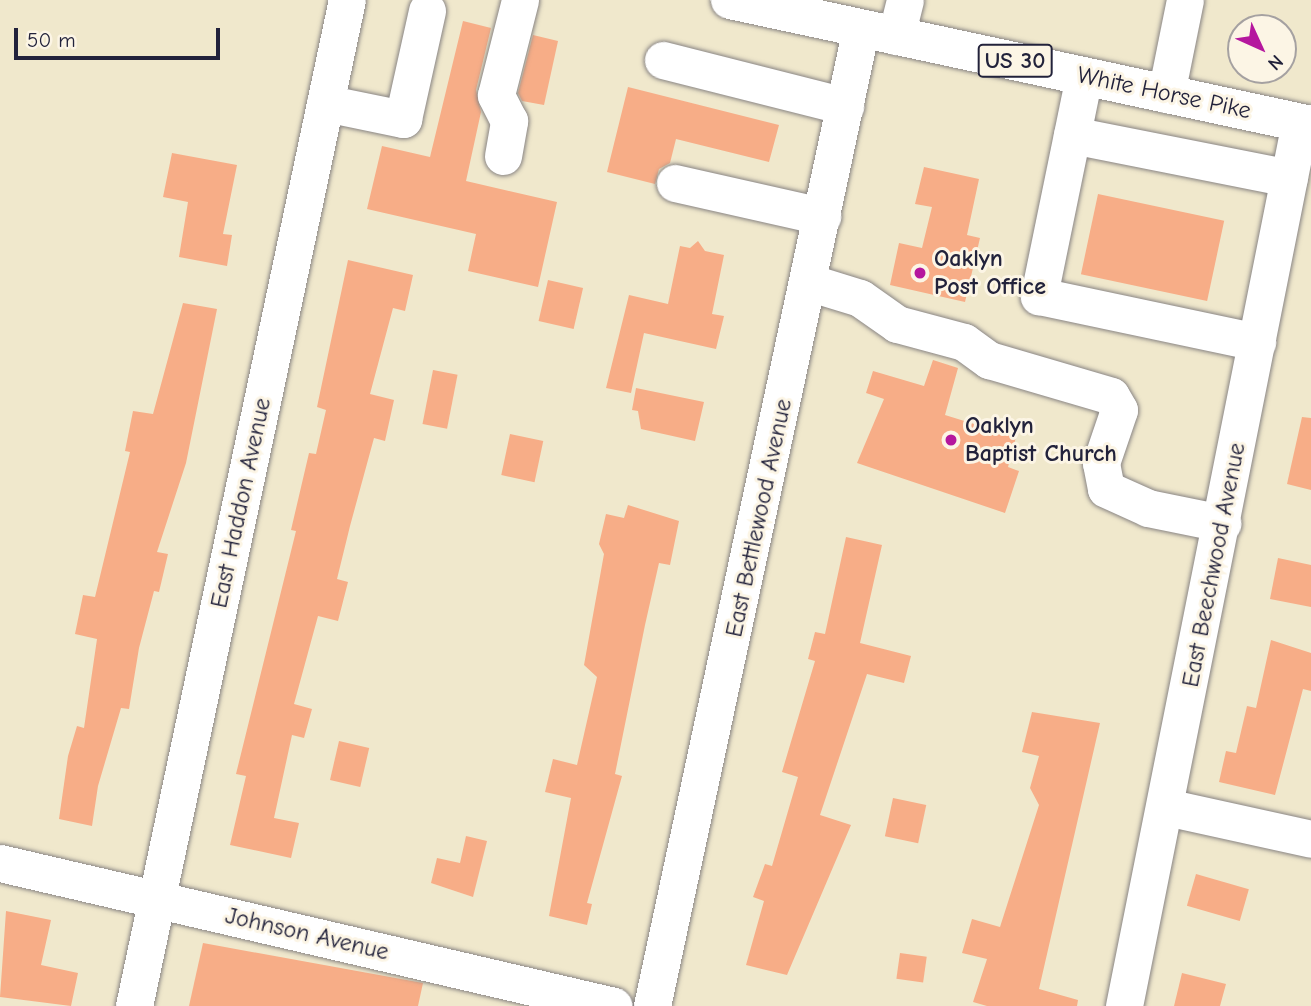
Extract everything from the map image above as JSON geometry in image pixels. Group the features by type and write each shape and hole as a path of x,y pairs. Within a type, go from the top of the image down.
{"highway":[{"name":"White Horse Pike","path":"730,0 888,21 1084,76 1306,124"}],"street":[{"name":"East Haddon Avenue","path":"134,1006 159,899 347,0"},
{"path":"503,156 509,121 496,95 520,0"},
{"path":"1166,94 1185,0"},
{"path":"325,103 403,120 427,11"},
{"name":"East Bettlewood Avenue","path":"652,1006 845,106 888,21"},
{"path":"663,60 845,106"},
{"path":"1084,76 1039,296 1257,342"},
{"name":"East Beechwood Avenue","path":"1124,1006 1166,807 1289,178 1306,124"},
{"path":"1072,135 1289,178"},
{"path":"675,183 822,216"},
{"path":"808,282 860,298 897,324 964,342 989,360 1111,396 1119,410 1101,463 1106,489 1147,508 1222,523"},
{"path":"1166,807 1311,839"},
{"name":"Johnson Avenue","path":"0,863 614,1006"}],"building":[{"path":"463,21 491,28 476,90 481,112 466,181 557,202 538,287 468,271 476,234 367,209 382,146 430,157"},
{"path":"533,35 558,41 544,105 522,101 518,93"},
{"path":"628,87 779,125 769,162 676,139 670,163 659,169 655,184 607,172"},
{"path":"172,153 237,165 223,234 232,235 227,266 179,257 188,202 163,197"},
{"path":"924,167 979,179 967,235 980,238 965,302 890,285 899,243 922,248 932,207 915,204"},
{"path":"1098,194 1224,221 1207,301 1081,274"},
{"path":"698,241 705,251 724,255 712,314 724,316 716,349 644,333 631,393 606,388 629,295 668,304 680,246 690,248"},
{"path":"348,260 413,275 405,311 393,308 370,394 394,400 385,441 374,438 350,526 337,579 348,582 338,621 318,616 294,704 312,709 304,738 292,735 274,818 299,823 291,858 230,845 246,776 236,774 296,531 291,530 309,453 316,454 326,410 317,407"},
{"path":"548,280 583,288 574,329 539,321"},
{"path":"183,303 217,309 186,463 157,552 168,554 159,592 154,591 139,648 129,709 121,708 98,786 92,826 59,819 68,756 77,726 84,728 97,639 75,634 83,595 95,597 130,452 125,451 133,411 153,414"},
{"path":"933,360 958,368 945,415 1016,437 1008,467 1019,471 1005,513 857,463 884,399 866,393 873,371 924,386"},
{"path":"433,370 458,375 447,429 423,424"},
{"path":"636,388 704,402 695,441 641,429 638,411 632,410"},
{"path":"1302,417 1311,418 1311,490 1287,484"},
{"path":"510,434 543,441 535,482 501,475"},
{"path":"628,505 679,521 670,565 659,563 615,774 622,776 587,903 592,904 587,925 549,916 571,798 545,792 553,759 577,765 597,677 584,665 604,554 599,544 606,514 624,518"},
{"path":"846,537 882,545 860,643 911,656 904,683 867,674 820,815 851,825 787,975 746,965 764,901 753,897 765,864 772,866 798,777 782,772 815,661 808,659 815,632 825,634"},
{"path":"1278,558 1311,565 1311,607 1270,599"},
{"path":"1271,640 1311,653 1311,691 1303,689 1275,795 1219,782 1226,751 1236,753 1247,706 1256,708"},
{"path":"1032,712 1100,723 1039,989 1078,1000 1077,1006 987,1006 973,1002 987,959 962,953 972,919 1000,927 1039,805 1030,788 1039,756 1022,752"},
{"path":"339,741 369,748 360,787 330,780"},
{"path":"893,798 926,805 918,843 885,836"},
{"path":"466,836 487,841 473,897 431,883 437,858 460,863"},
{"path":"1196,874 1249,889 1240,921 1187,906"},
{"path":"6,911 51,920 41,965 78,973 71,1006 0,997"},
{"path":"203,943 423,983 418,1006 189,1006"},
{"path":"900,953 927,957 923,983 896,979"},
{"path":"1182,973 1226,984 1220,1006 1174,1006"}],"place":[{"name":"Oaklyn Post Office","path":"920,273"},
{"name":"Oaklyn Baptist Church","path":"951,440"}]}
